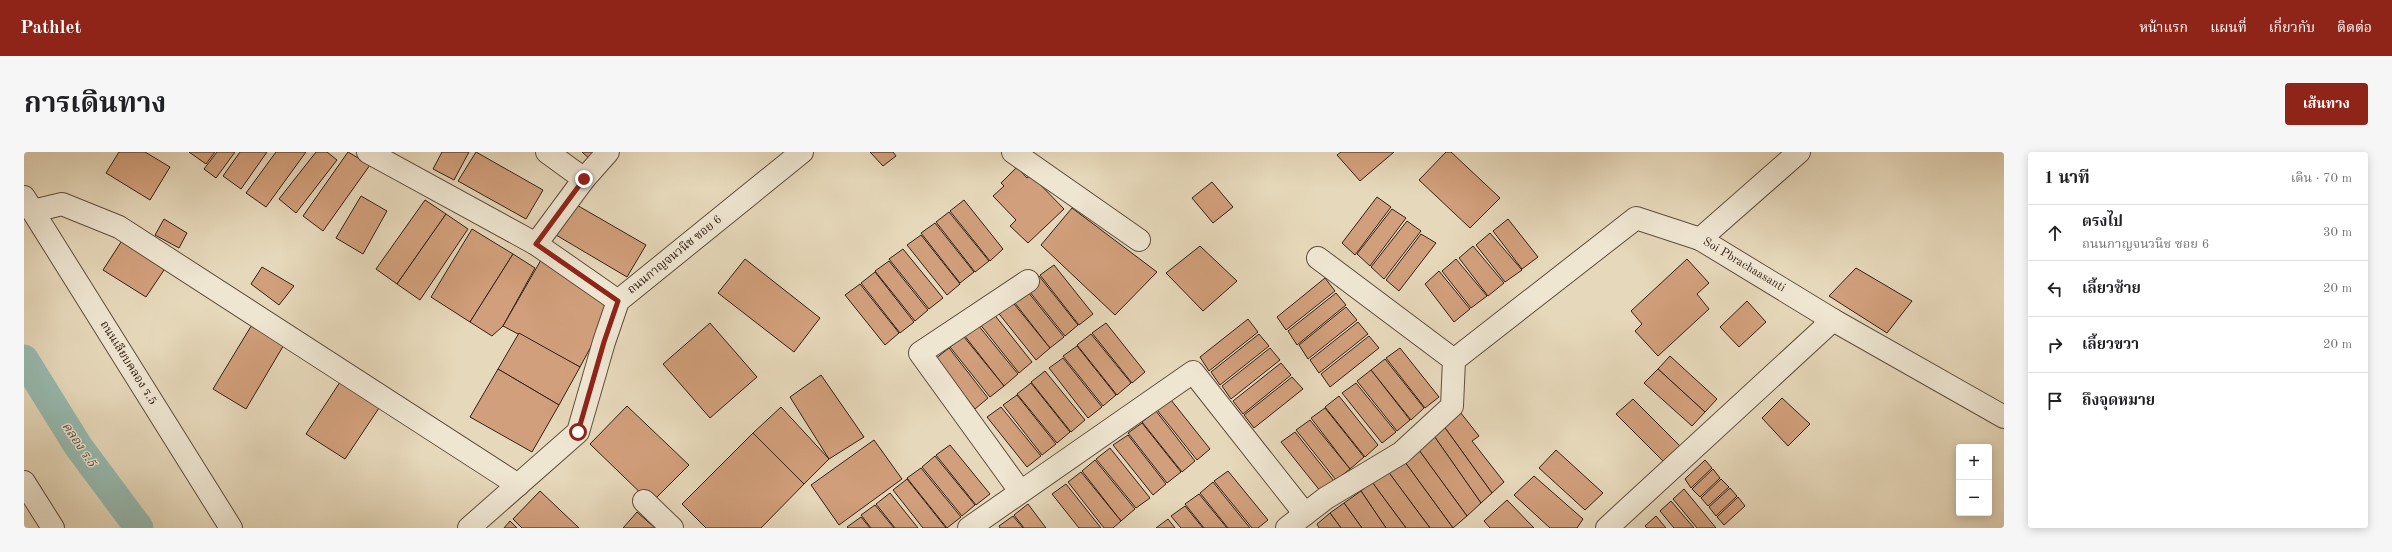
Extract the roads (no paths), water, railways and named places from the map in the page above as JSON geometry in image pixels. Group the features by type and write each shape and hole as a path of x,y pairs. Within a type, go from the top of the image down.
{"street":[{"path":"368,152 536,244 618,301"},
{"path":"547,152 584,179"},
{"path":"536,244 584,179 608,152"},
{"name":"ถนนกาญจนวนิช ซอย 6","path":"469,528 578,432 604,342 618,301 802,152"},
{"path":"1013,152 1139,240"},
{"path":"1700,238 1799,152"},
{"path":"28,204 62,204 119,227 518,485"},
{"name":"ถนนเลียบคลอง ร.5","path":"28,204 231,528"},
{"name":"Soi Pbrachaasanti","path":"1454,360 1636,218 1700,238 1832,320 2004,417"},
{"path":"1287,528 1326,498 1401,453 1452,406 1454,360 1318,258"},
{"path":"1020,491 920,353 1028,281"},
{"path":"1607,528 1832,320"},
{"path":"969,528 1020,491 1193,372 1305,514"},
{"path":"24,482 53,528"},
{"path":"644,501 672,528"}],"waterway":[{"name":"คลอง ร.5","path":"24,359 78,446 139,528"}]}
